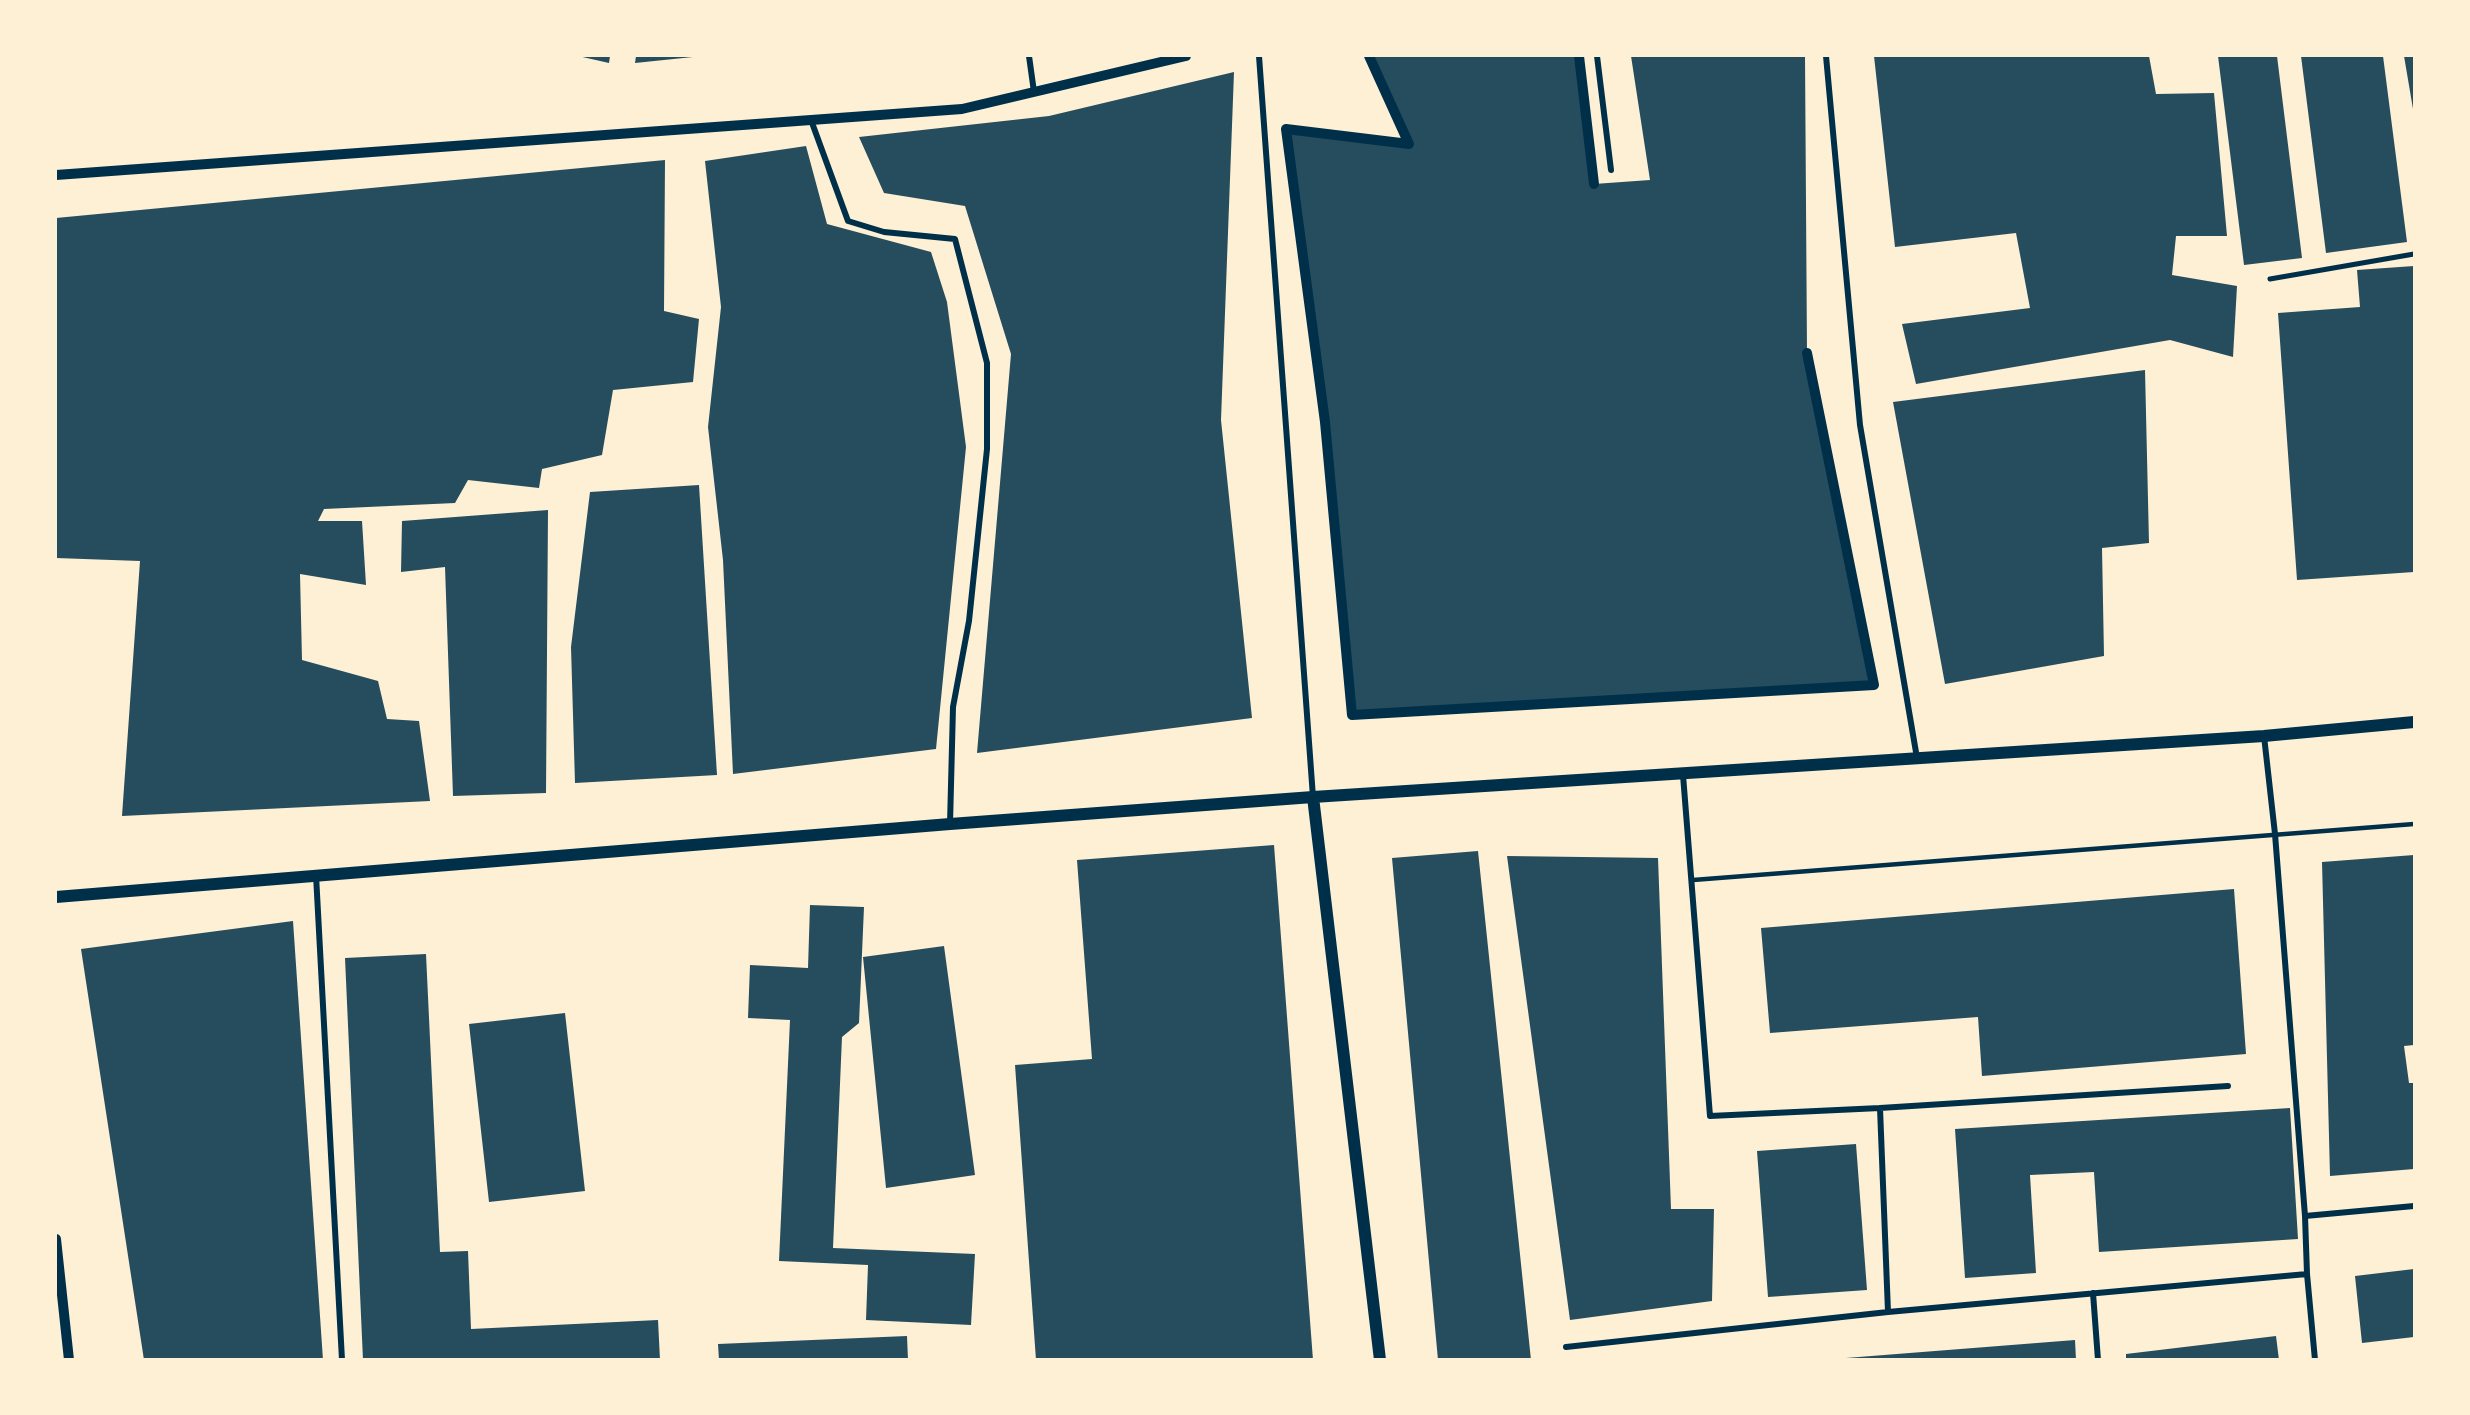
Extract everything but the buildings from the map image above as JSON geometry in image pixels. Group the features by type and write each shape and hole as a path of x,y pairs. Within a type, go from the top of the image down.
{"main road":[{"path":"56,897 950,824 1313,797 2264,736 2415,722"},
{"path":"1313,797 1380,1359"}],"street":[{"path":"1029,56 1034,93"},
{"path":"56,175 962,109 1186,56"},
{"path":"1259,56 1313,797"},
{"path":"1369,56 1409,144 1287,129 1325,422 1352,715 1874,685 1807,353"},
{"path":"1579,56 1594,184"},
{"path":"1597,56 1611,170"},
{"path":"1826,56 1860,425 1917,758"},
{"path":"812,120 848,221 884,232 955,239 987,363 987,449 969,621 953,707 950,824"},
{"path":"2270,279 2415,254"},
{"path":"2264,736 2275,834 2315,1359"},
{"path":"1683,775 1710,1116 1880,1108 2228,1086"},
{"path":"316,875 342,1359"},
{"path":"1880,1108 1888,1312"},
{"path":"2305,1216 2415,1206"},
{"path":"56,1239 69,1359"},
{"path":"1566,1347 1888,1312 2307,1274"},
{"path":"2093,1293 2098,1359"}],"lane":[{"path":"1693,880 2415,825"}]}
